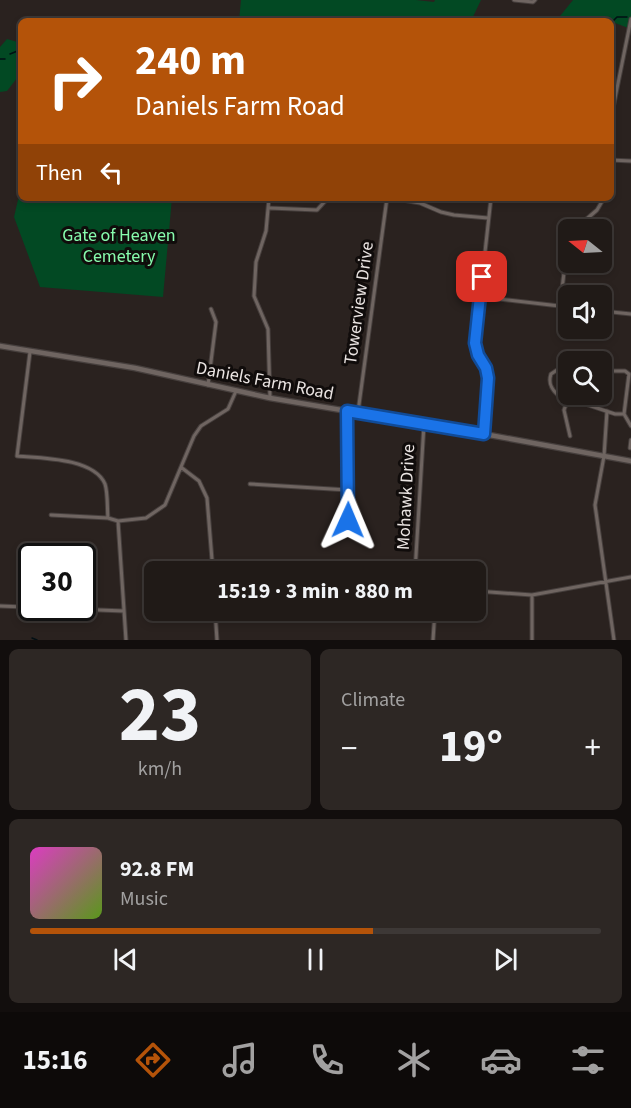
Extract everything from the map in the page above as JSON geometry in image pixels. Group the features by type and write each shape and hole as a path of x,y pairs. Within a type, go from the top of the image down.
{"main road":[{"name":"Daniels Farm Road","path":"0,346 135,368 270,398 631,461"}],"street":[{"path":"514,0 533,2 535,0"},
{"path":"614,103 631,19"},
{"path":"614,160 631,161"},
{"path":"269,201 266,231 256,262 254,296 268,329 270,398"},
{"path":"269,208 317,210 325,201"},
{"name":"Towerview Drive","path":"358,412 389,201"},
{"path":"408,201 420,203 441,212 488,218"},
{"path":"484,434 488,378 475,343 490,201"},
{"path":"587,219 597,210 602,201"},
{"path":"481,297 558,306"},
{"path":"208,385 216,322 211,309"},
{"path":"612,312 631,314"},
{"path":"30,350 17,456 68,462 87,467 105,484 108,518"},
{"path":"558,370 551,374 549,379 551,389 558,395"},
{"path":"612,371 626,371 629,374 624,414 631,426"},
{"path":"51,514 108,518 118,521 146,518 165,505 197,431 228,409 236,391"},
{"path":"566,405 564,410 570,436"},
{"path":"587,405 619,415 624,414"},
{"path":"347,411 348,520"},
{"path":"606,411 604,456 595,505 614,640"},
{"name":"Mohawk Drive","path":"416,561 424,424"},
{"path":"630,448 631,440"},
{"path":"182,468 200,481 207,498 212,561"},
{"path":"250,484 348,490"},
{"path":"118,521 126,640"},
{"path":"486,592 532,595 631,577"},
{"path":"532,595 532,640"},
{"path":"0,606 124,611"},
{"path":"216,621 217,640"},
{"path":"433,640 434,621"}],"green space":[{"path":"241,0 416,0 434,2 435,0 481,0 472,18 239,18"},
{"path":"573,0 631,0 631,29 614,24 614,18 558,18"},
{"path":"7,39 18,42 18,77 7,91 0,92 0,47"},
{"name":"Gate of Heaven Cemetery","path":"18,200 172,201 163,297 40,287 14,217"}],"waterway":[{"path":"614,20 617,17 627,17"},
{"path":"10,54 18,51"},
{"path":"0,59 5,59"},
{"path":"32,638 37,640"}],"route":[{"path":"348,520 347,411 484,434 488,378 475,343 482,277"}]}
